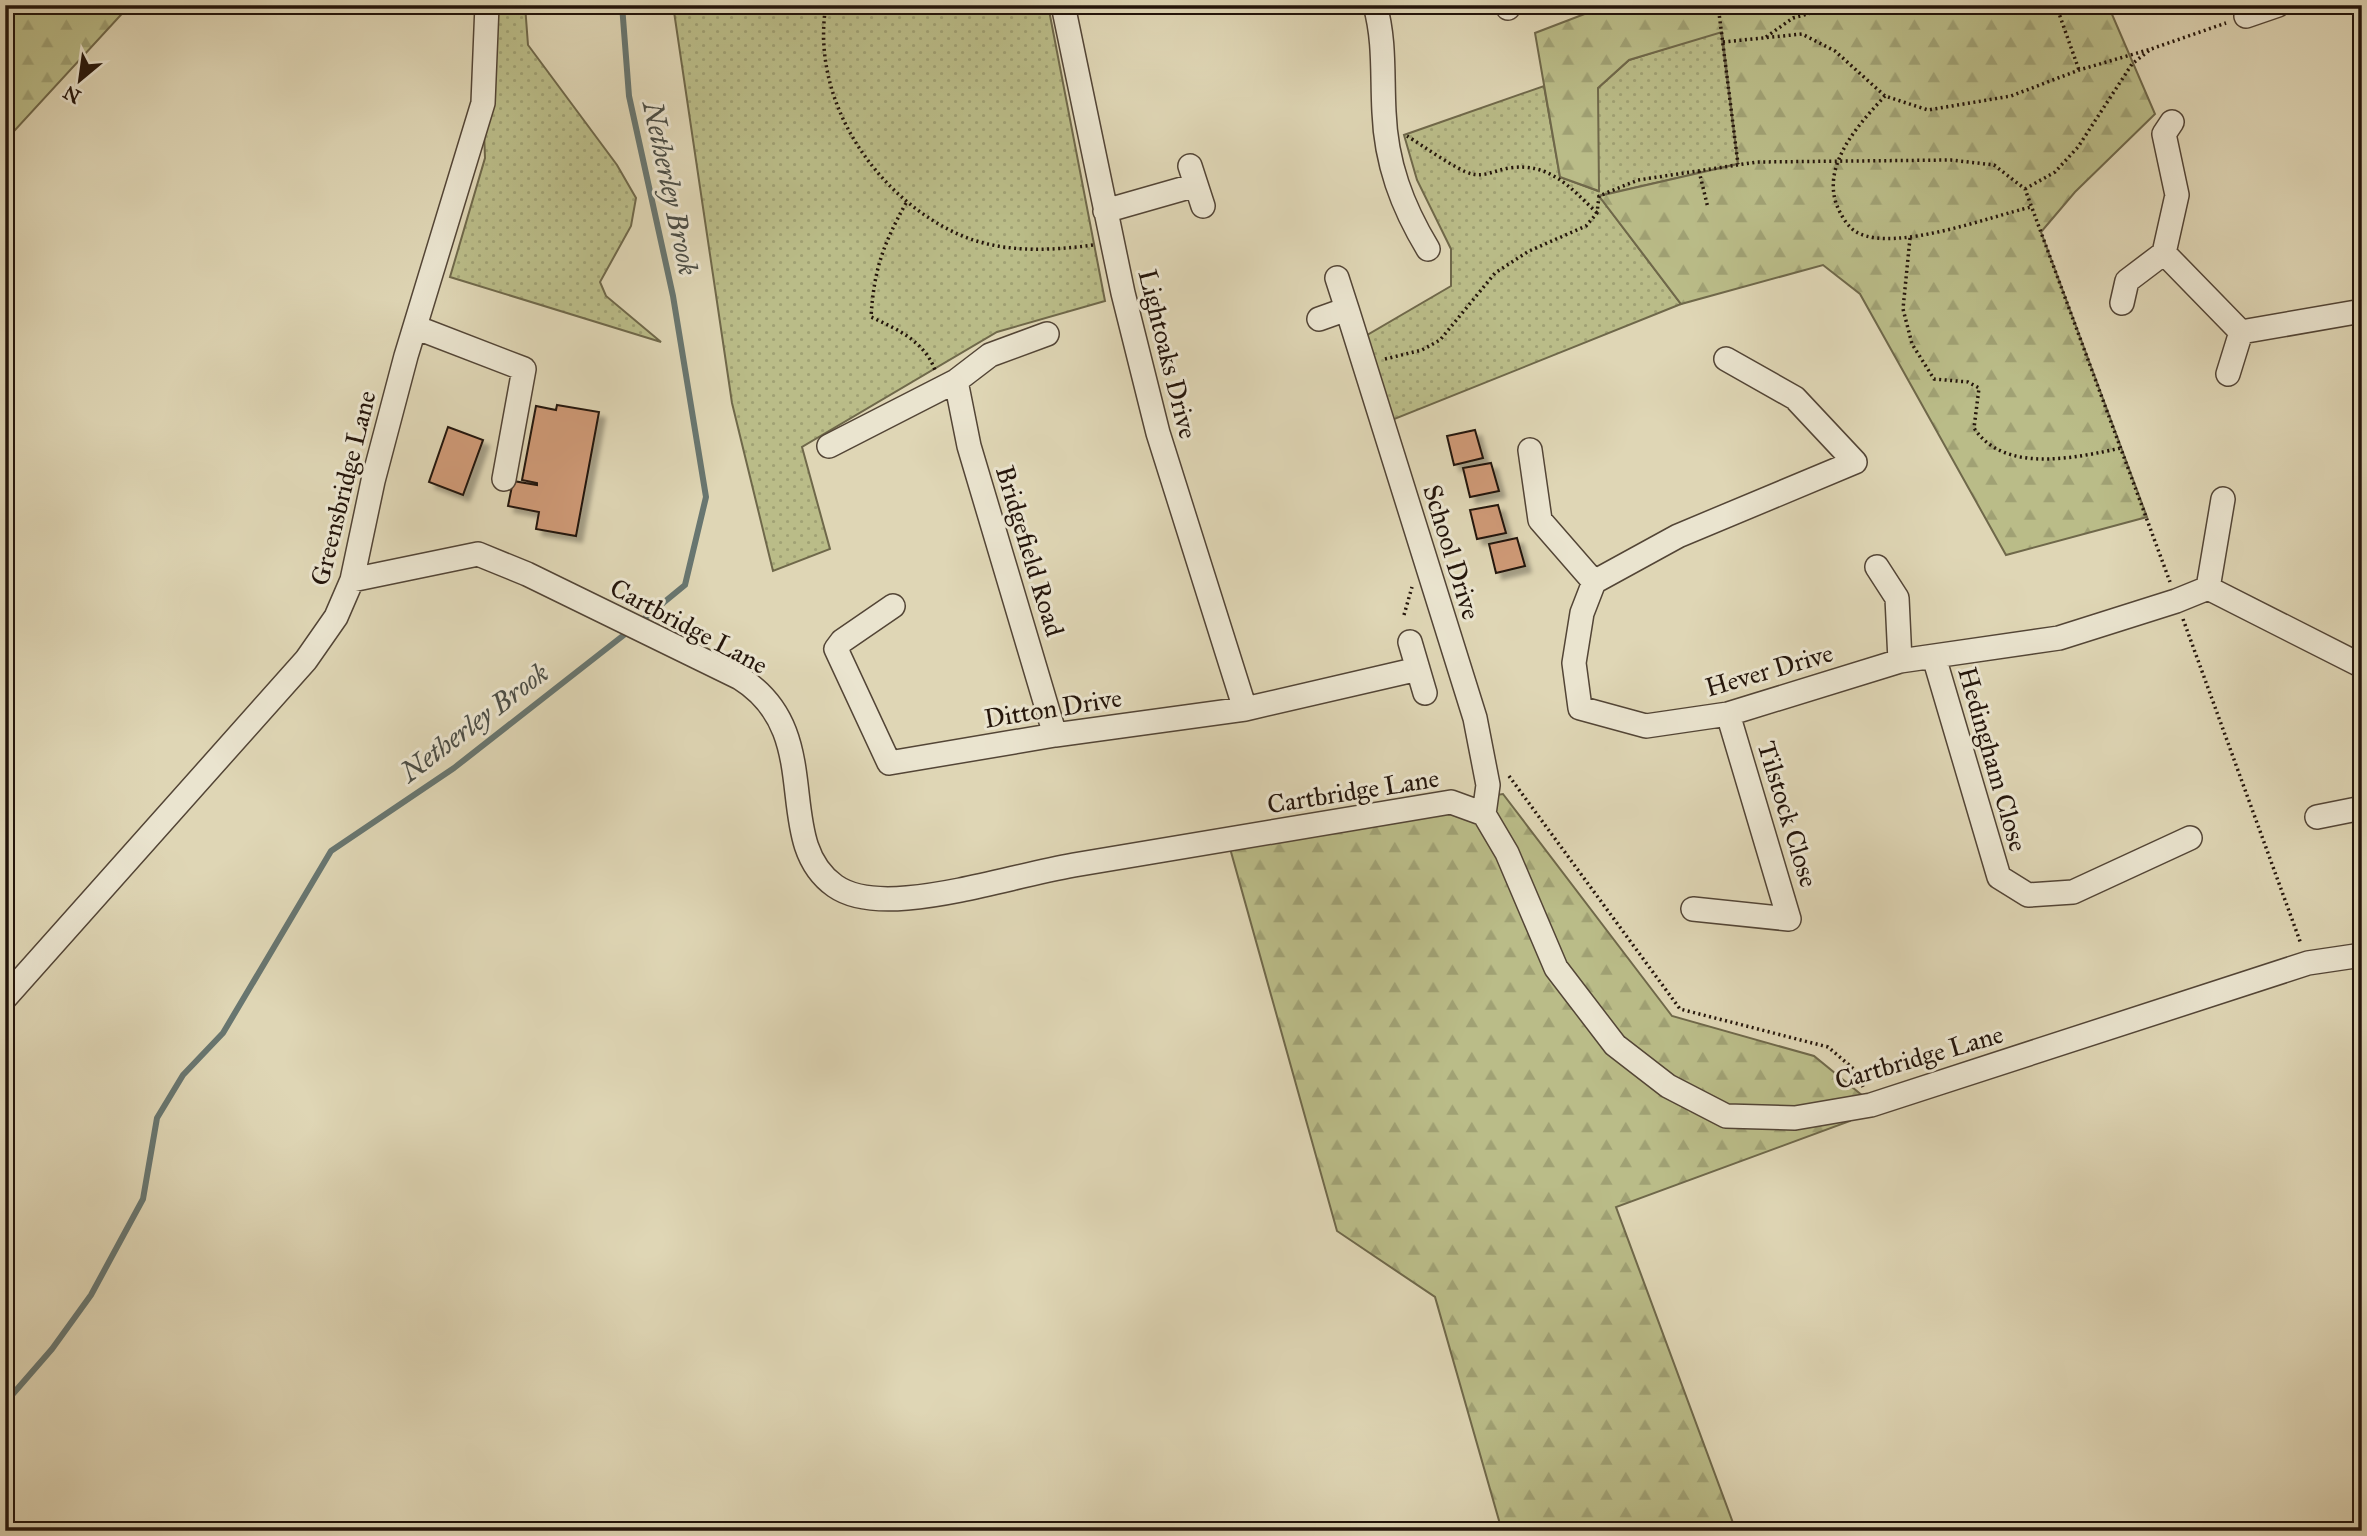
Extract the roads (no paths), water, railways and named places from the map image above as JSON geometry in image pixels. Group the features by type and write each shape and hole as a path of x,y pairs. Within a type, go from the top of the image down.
{"street":[{"name":"Greensbridge Lane","path":"5,998 306,660 337,617 352,580 373,481 415,327 483,103 487,5"},
{"name":"Lightoaks Drive","path":"1063,5 1105,211 1158,433 1245,709"},
{"path":"1375,5 1383,34 1385,124 1392,172 1407,213 1428,249"},
{"path":"2246,16 2278,5"},
{"path":"2122,303 2127,282 2164,253 2176,195 2164,134 2172,122"},
{"path":"1105,211 1196,186"},
{"path":"2164,253 2241,332"},
{"name":"School Drive","path":"1338,278 1475,718 1488,785 1484,814"},
{"path":"1319,319 1347,309"},
{"path":"2241,332 2362,311"},
{"path":"415,327 524,369 504,479"},
{"path":"2228,374 2241,332"},
{"path":"829,446 949,385 990,355 1047,334"},
{"path":"1530,450 1540,520 1594,582 1678,536 1855,462 1796,398 1726,359"},
{"name":"Bridgefield Road","path":"949,385 1055,735"},
{"path":"2223,499 2208,588 2362,666"},
{"name":"Cartbridge Lane","path":"352,580 478,554 573,597 758,689 774,706 791,751 804,836 817,870 836,887 865,897 909,897 1072,866 1451,802 1484,814 1507,853 1556,968 1615,1045 1668,1086 1726,1116 1795,1118 1871,1105 2308,963 2362,956"},
{"path":"1877,567 1897,598 1899,661"},
{"name":"Hever Drive","path":"1594,582 1583,613 1574,663 1580,708 1646,726 1728,714 1899,661 2059,638 2176,601 2208,588"},
{"name":"Ditton Drive","path":"893,606 842,641 836,649 889,763 1055,735 1245,709 1419,669"},
{"path":"1410,642 1425,693"},
{"name":"Hedingham Close","path":"1934,657 1999,877 2028,895 2073,892 2190,838"},
{"name":"Tilstock Close","path":"1693,909 1789,919 1728,714"},
{"path":"2317,817 2362,808"}],"waterway":[{"name":"Netherley Brook","path":"622,5 629,96 673,296 706,497 685,585 640,622"},
{"name":"Netherley Brook","path":"5,1403 52,1349 91,1295 143,1199 157,1118 183,1075 223,1033 331,851 454,768 629,631"}]}
